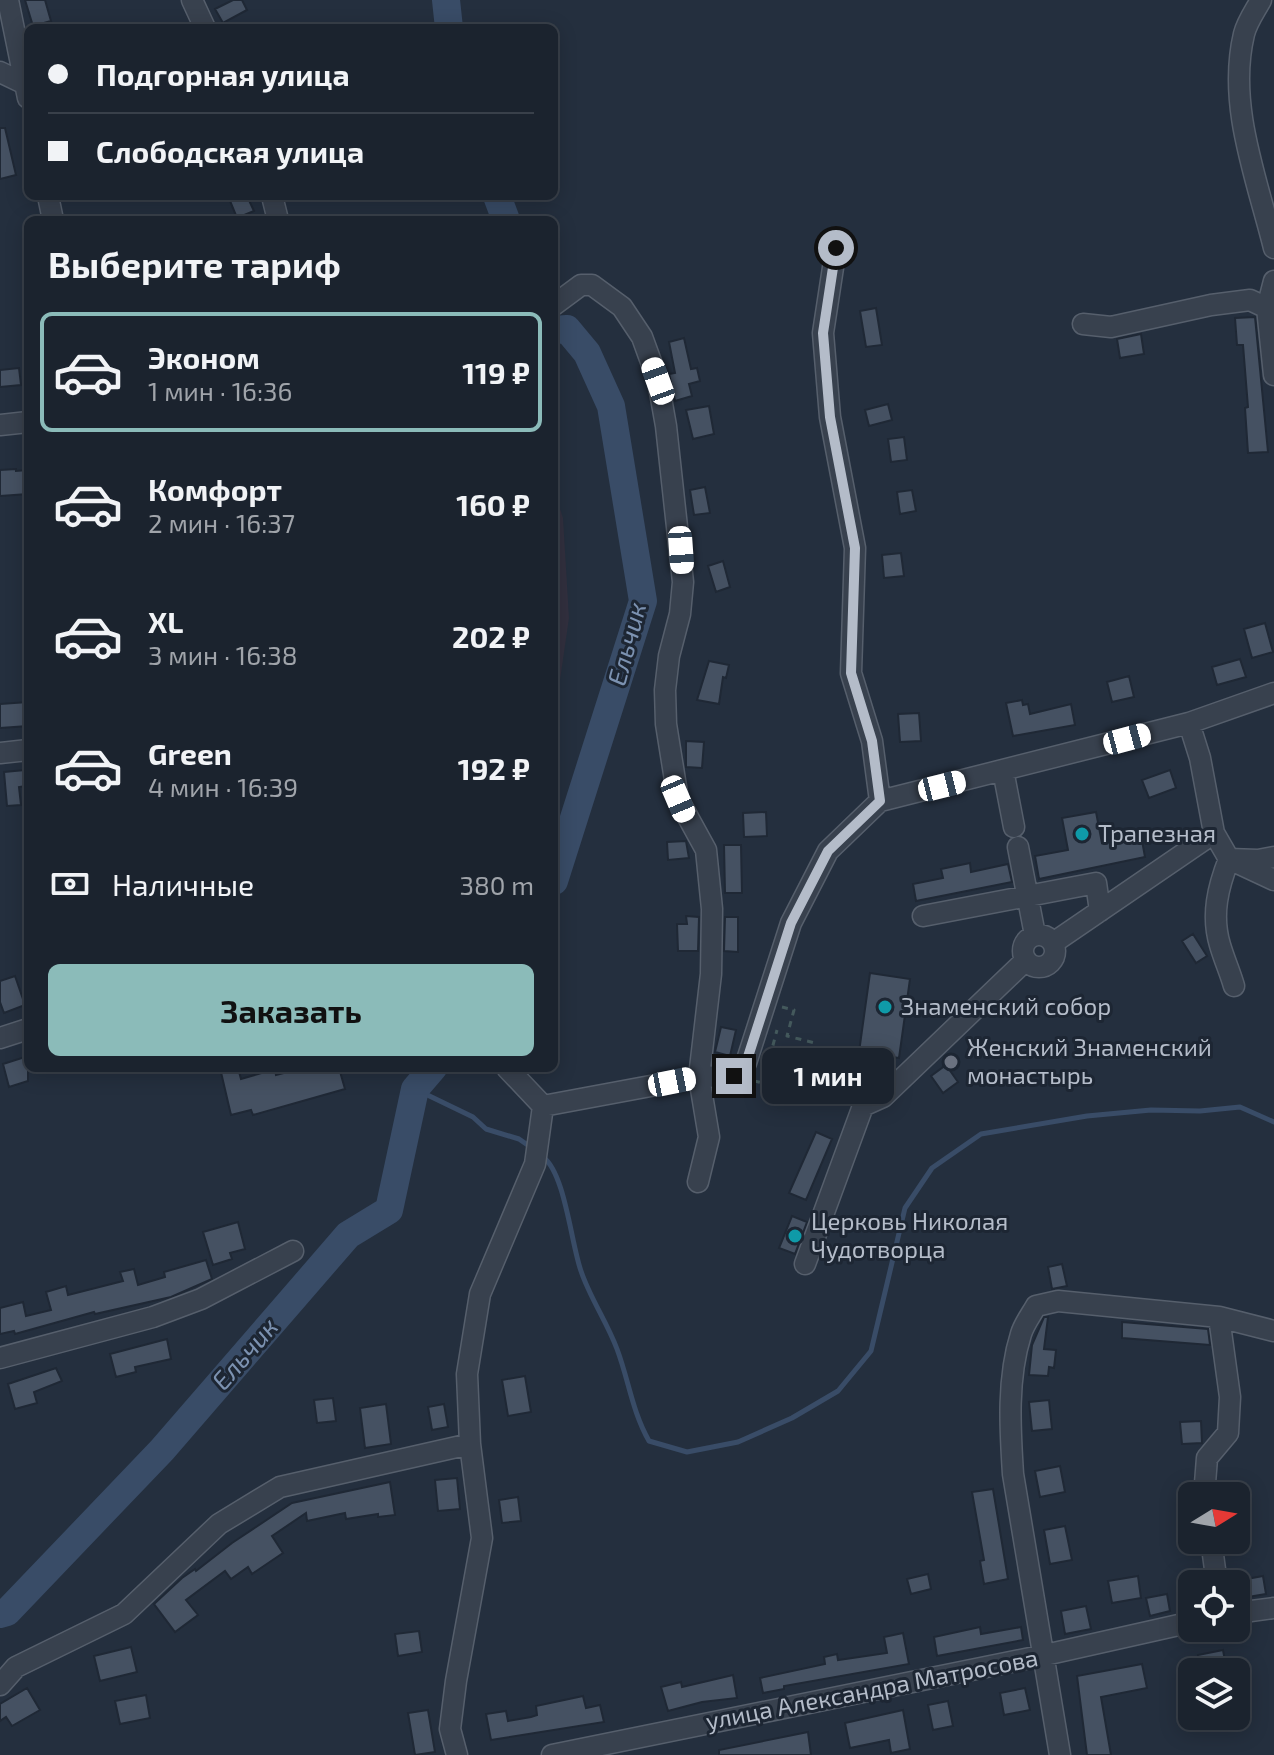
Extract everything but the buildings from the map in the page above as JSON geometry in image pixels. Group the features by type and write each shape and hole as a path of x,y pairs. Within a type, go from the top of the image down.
{"street":[{"path":"8,0 24,77"},
{"path":"192,0 203,24"},
{"path":"1261,0 1245,31 1237,80 1244,130 1274,248"},
{"path":"0,72 24,89"},
{"path":"836,248 823,333 829,403 855,548 851,673 872,741 880,801"},
{"path":"1274,281 1267,308 1274,375"},
{"path":"558,302 581,285 592,285 622,307 642,337 658,381 666,426 683,582 680,614 669,656 665,690 666,724 678,799 706,850 712,909 711,974 699,1077 709,1137 698,1182"},
{"path":"1083,324 1111,327 1211,305 1250,300 1267,308"},
{"path":"0,425 24,422"},
{"path":"543,1106 699,1077 734,1076 746,1063 791,923 828,851 880,801 1189,723 1274,693"},
{"path":"1189,723 1200,758 1214,833 1229,859 1274,880"},
{"path":"0,753 24,750"},
{"path":"1003,770 1027,896 1044,939 1054,957 1046,965 1035,966 1026,960 1023,945 1044,939 1100,911 1214,833"},
{"path":"1229,859 1274,857"},
{"path":"1229,859 1218,889 1215,920 1219,943 1234,986"},
{"path":"923,916 1096,883 1100,911"},
{"path":"805,1264 863,1106 883,1097 1026,960"},
{"path":"0,1038 24,1030"},
{"path":"457,1755 450,1729 482,1538 470,1444 467,1374 480,1294 535,1164 543,1106 511,1072"},
{"path":"0,1358 153,1317 201,1299 293,1251"},
{"path":"1060,1755 1013,1474 1010,1429 1012,1382 1021,1333 1036,1306 1058,1301 1219,1317 1274,1331"},
{"path":"1205,1482 1207,1458 1228,1433 1230,1397 1219,1317"},
{"path":"0,1685 16,1667 124,1614 219,1524 280,1487 470,1444"},
{"path":"1250,1611 1274,1608"},
{"name":"улица Александра Матросова","path":"552,1755 1178,1625"}],"path":[{"path":"783,1007 794,1010 787,1036 815,1043"},
{"path":"734,1076 763,1083 779,1022"}],"shaded area":[{"path":"558,502 563,518 569,618 559,687"}],"waterway":[{"name":"Ельчик","path":"446,0 449,24"},
{"name":"Ельчик","path":"498,200 504,216"},
{"name":"Ельчик","path":"558,330 567,329 587,353 611,406 643,601 558,868"},
{"name":"Ельчик","path":"0,1614 7,1612 162,1450 348,1235 389,1210 415,1089 430,1072"},
{"path":"415,1089 473,1117 486,1129 519,1139 532,1148"},
{"path":"543,1157 557,1178 581,1271 617,1349 643,1430 649,1441 687,1452 738,1442 792,1418 838,1391 871,1351 905,1208 932,1168 981,1134 1087,1116 1151,1110 1200,1111 1240,1107 1274,1122"}],"place":[{"name":"Трапезная","path":"1082,834"},
{"name":"Знаменский собор","path":"885,1007"},
{"name":"Женский Знаменский монастырь","path":"951,1062"},
{"name":"Церковь Николая Чудотворца","path":"795,1236"}],"route":[{"path":"734,1076 746,1063 791,923 828,851 880,801 872,741 851,673 855,548 830,417 823,333 836,248"}]}
